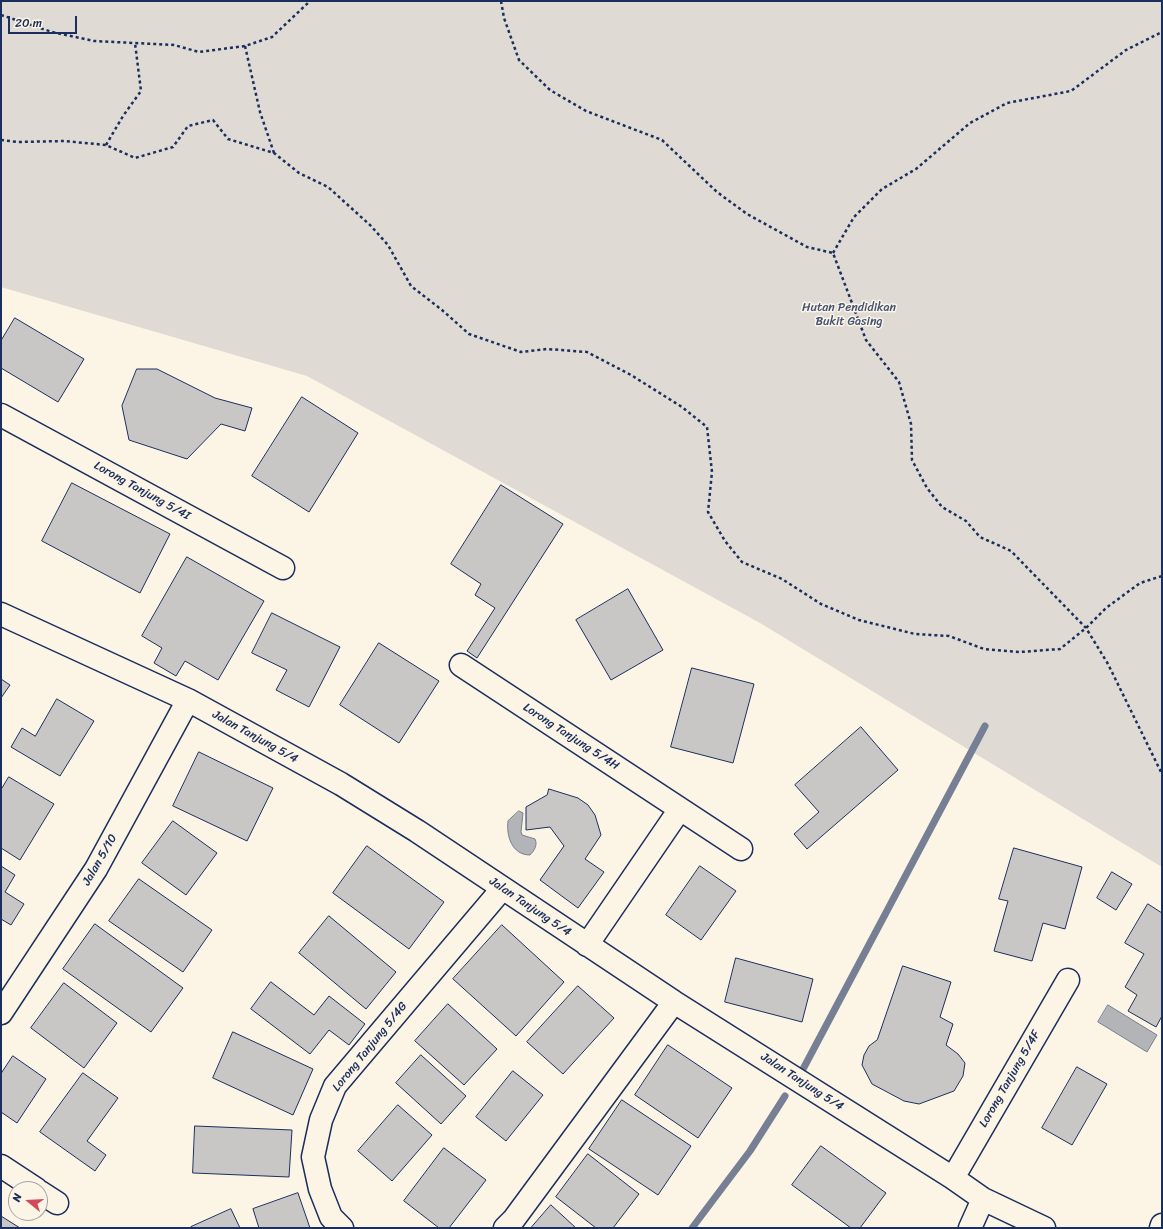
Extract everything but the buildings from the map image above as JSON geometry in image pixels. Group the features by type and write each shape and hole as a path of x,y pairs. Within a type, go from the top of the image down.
{"street":[{"name":"Lorong Tanjung 5/4I","path":"1,415 283,568"},
{"name":"Jalan Tanjung 5/4","path":"1,614 188,700 341,784 417,831 502,889 674,1002 953,1178 983,1199 1044,1228"},
{"name":"Lorong Tanjung 5/4H","path":"461,665 741,849"},
{"name":"Jalan 5/10","path":"5,999 96,869 188,700"},
{"path":"587,945 680,809"},
{"name":"Lorong Tanjung 5/4G","path":"342,1228 331,1217 320,1189 314,1157 321,1120 335,1086 502,889"},
{"name":"Lorong Tanjung 5/4F","path":"953,1178 1068,980"},
{"path":"505,1228 514,1219 674,1002"},
{"path":"1,1166 24,1181"},
{"path":"970,1228 983,1199"}],"path":[{"path":"1,15 52,32 94,41 174,45 199,52 245,46 272,36 310,1"},
{"path":"501,1 504,18 519,60 550,90 586,111 662,140 717,192 747,214 807,247 834,253"},
{"path":"1162,32 1126,50 1071,91 1007,103 970,123 916,169 882,189 854,217 834,253 866,340 899,382 911,424 912,460 927,488 942,507 966,521 980,537 1011,551 1086,628 1108,664 1162,774"},
{"path":"106,145 123,116 141,92 135,44"},
{"path":"245,46 260,112 274,153"},
{"path":"1,140 18,142 64,141 106,145 135,158 173,147 188,126 214,120 228,139 274,153 299,173 328,187 370,225 388,245 411,286 442,310 469,334 521,352 548,349 587,352 631,375 669,399 707,428 712,472 708,512 725,541 742,562 782,579 821,604 859,620 915,634 949,636 984,650 1020,652 1060,649 1086,628 1106,608 1140,583 1162,576"}],"green space":[{"name":"Hutan Pendidikan Bukit Gasing","path":"1,1 1162,1 1162,867 760,623 307,376 1,287"}],"shaded area":[{"path":"519,811 523,813 522,835 535,839 536,841 535,848 530,855 519,852 509,838 508,821"},
{"path":"1108,1005 1157,1035 1147,1052 1098,1022"}],"waterway":[{"path":"802,1071 985,726"},
{"path":"692,1228 750,1151 785,1096"}]}
